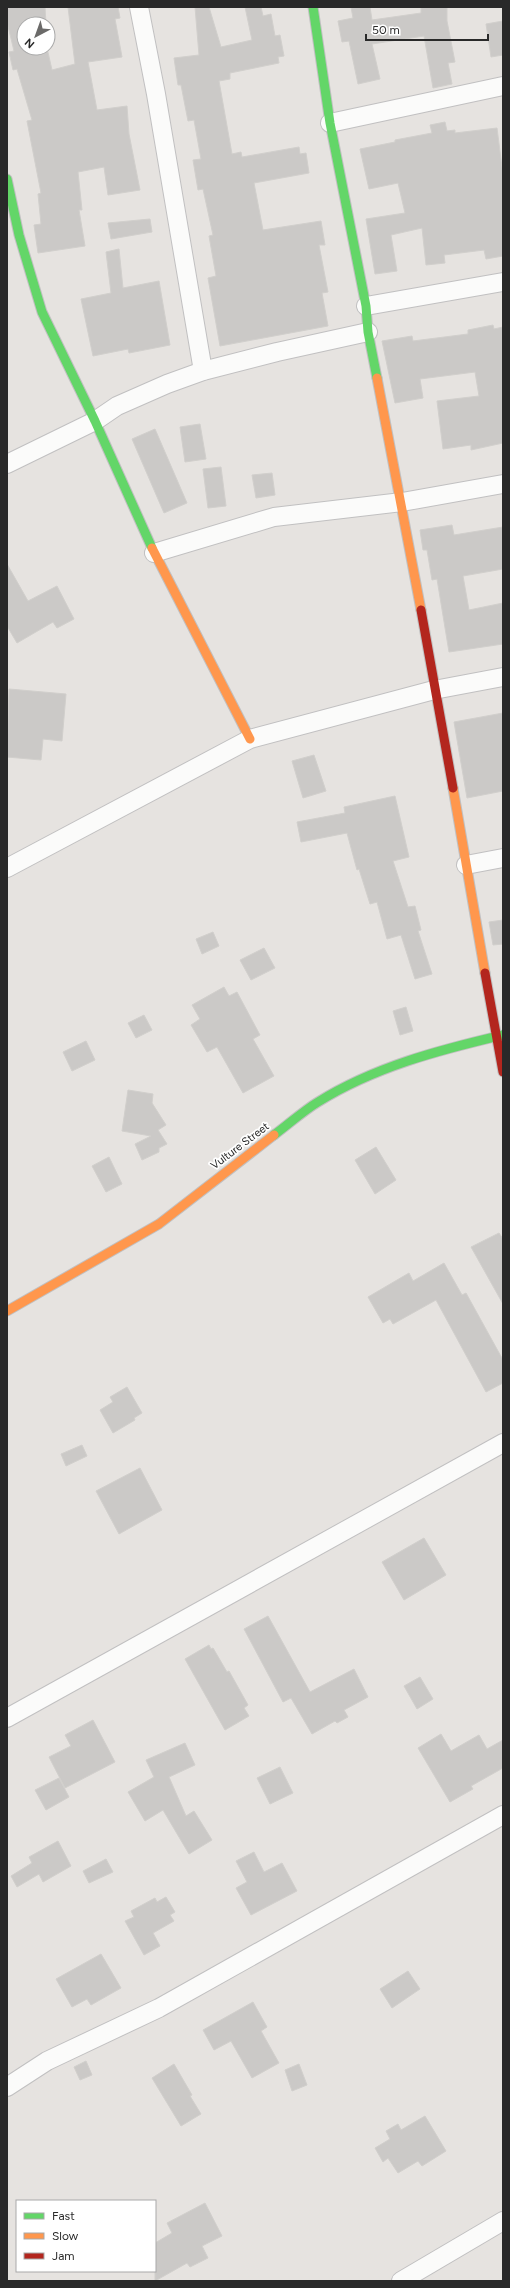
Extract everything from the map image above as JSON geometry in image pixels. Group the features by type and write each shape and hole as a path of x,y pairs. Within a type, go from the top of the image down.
{"street":[{"path":"139,7 156,94 203,371"},
{"path":"313,7 330,123 366,306 368,332 402,502 466,865 500,1035 503,1072"},
{"path":"330,123 503,86"},
{"path":"7,179 19,235 42,312 95,421 154,553 250,739"},
{"path":"366,306 503,282"},
{"path":"7,464 95,421 117,406 203,371 277,352 368,332"},
{"path":"154,553 274,517 402,502 503,484"},
{"path":"7,868 250,739 434,690 503,677"},
{"path":"466,865 503,858"},
{"name":"Vulture Street","path":"7,1311 159,1224 323,1099 356,1081 404,1062 500,1035"},
{"path":"7,1718 503,1443"},
{"path":"7,2087 46,2061 159,2008 503,1814"},
{"path":"401,2281 503,2221"}],"building":[{"path":"45,7 46,16 16,16 16,56 49,56 52,70 75,64 68,7 118,7 120,18 115,19 122,57 88,62 97,110 127,106 129,134 140,190 108,195 104,167 78,172 82,210 79,210 85,246 38,253 34,225 41,224 38,194 41,193 27,121 32,120 17,69 13,70 9,52 14,51 7,22 7,8"},
{"path":"195,7 209,7 221,47 252,40 245,7 261,7 263,16 271,14 275,36 280,35 284,56 278,57 279,63 230,73 230,79 219,81 232,154 241,152 242,157 299,147 300,154 306,153 309,173 254,183 263,230 321,221 325,245 319,245 328,292 322,293 328,326 220,346 208,278 216,276 209,236 213,235 203,189 198,190 193,160 201,159 194,120 188,121 181,85 178,85 174,58 199,55"},
{"path":"351,7 370,7 372,20 421,13 421,7 447,7 447,21 455,62 448,63 452,84 433,88 424,36 372,44 380,79 358,84 349,41 342,42 338,21 353,18"},
{"path":"503,21 503,55 491,57 486,24"},
{"path":"445,122 447,131 455,130 455,133 497,128 503,175 503,256 486,259 484,250 444,255 445,263 426,265 422,228 391,235 397,271 375,274 366,219 405,213 398,183 369,189 360,149 432,133 430,125"},
{"path":"150,219 152,232 111,239 108,223"},
{"path":"119,249 123,288 159,281 170,345 129,353 128,349 93,356 81,299 111,293 106,252"},
{"path":"493,325 494,329 503,327 503,443 471,450 471,445 443,449 437,401 479,396 475,372 420,379 423,398 395,403 382,341 412,336 413,341 468,334 468,330"},
{"path":"200,424 206,459 185,462 180,427"},
{"path":"155,429 187,503 164,513 132,439"},
{"path":"221,467 226,506 208,508 203,469"},
{"path":"272,473 275,495 256,498 252,475"},
{"path":"452,525 454,535 503,527 503,569 463,576 469,610 503,603 503,644 449,652 437,579 432,580 427,550 423,550 420,530"},
{"path":"7,564 28,601 57,586 74,619 57,628 53,622 17,643 7,626"},
{"path":"9,689 66,694 62,741 43,739 41,760 7,757"},
{"path":"503,713 503,791 467,798 454,722"},
{"path":"314,755 326,791 303,798 292,761"},
{"path":"395,796 409,857 393,861 408,907 415,906 421,930 418,931 432,974 415,979 401,935 387,939 377,902 370,904 359,869 357,870 347,833 301,842 297,822 345,813 344,807"},
{"path":"503,920 503,944 493,945 489,922"},
{"path":"213,932 219,946 202,954 196,939"},
{"path":"264,948 275,968 251,980 240,960"},
{"path":"224,987 229,996 237,992 260,1035 253,1039 274,1076 243,1093 217,1047 207,1052 191,1025 200,1019 192,1005"},
{"path":"406,1007 413,1031 400,1035 393,1011"},
{"path":"144,1015 152,1030 136,1038 128,1023"},
{"path":"86,1041 95,1060 72,1071 63,1052"},
{"path":"128,1090 153,1094 152,1103 166,1125 158,1130 167,1144 159,1148 159,1152 142,1160 135,1144 151,1136 122,1131"},
{"path":"376,1147 396,1180 375,1194 355,1160"},
{"path":"109,1157 122,1184 106,1192 92,1166"},
{"path":"499,1233 503,1239 503,1304 471,1247"},
{"path":"444,1263 462,1295 466,1293 503,1360 503,1383 486,1392 436,1300 393,1324 390,1319 383,1323 368,1297 409,1273 413,1281"},
{"path":"127,1387 142,1413 134,1418 135,1420 113,1433 100,1410 113,1402 110,1397"},
{"path":"82,1445 87,1456 66,1466 61,1454"},
{"path":"140,1468 162,1510 119,1534 96,1491"},
{"path":"424,1538 446,1575 404,1600 382,1562"},
{"path":"268,1616 310,1692 354,1669 368,1697 344,1710 348,1717 337,1723 335,1721 312,1734 291,1698 283,1702 244,1629"},
{"path":"209,1645 211,1649 213,1648 227,1672 229,1671 248,1705 244,1708 249,1716 225,1730 185,1659"},
{"path":"420,1677 433,1699 417,1709 404,1686"},
{"path":"93,1720 115,1762 65,1788 49,1757 71,1746 65,1735"},
{"path":"441,1734 451,1751 479,1735 487,1749 503,1740 503,1768 471,1786 473,1789 450,1802 418,1748"},
{"path":"185,1743 195,1765 169,1777 186,1816 194,1811 212,1840 189,1854 163,1810 145,1821 128,1792 154,1777 146,1760"},
{"path":"280,1767 293,1793 270,1804 257,1778"},
{"path":"59,1778 69,1797 46,1810 35,1790"},
{"path":"58,1841 71,1866 43,1882 39,1874 17,1887 11,1876 32,1863 29,1857"},
{"path":"254,1852 264,1872 282,1863 297,1891 251,1915 236,1888 247,1882 236,1861"},
{"path":"106,1859 113,1872 89,1883 83,1871"},
{"path":"166,1897 175,1912 170,1915 174,1921 153,1933 160,1946 144,1955 125,1921 134,1917 131,1911 155,1898 157,1902"},
{"path":"101,1954 121,1988 91,2005 87,1999 72,2007 56,1979"},
{"path":"408,1971 420,1989 392,2008 380,1989"},
{"path":"253,2002 267,2027 261,2031 279,2063 252,2078 231,2041 214,2050 203,2030"},
{"path":"86,2061 92,2075 80,2080 74,2067"},
{"path":"174,2064 201,2114 181,2126 152,2078"},
{"path":"299,2064 307,2085 292,2091 285,2070"},
{"path":"425,2116 446,2151 422,2166 418,2161 398,2173 388,2158 383,2162 375,2148 390,2139 386,2131 398,2124 401,2130"},
{"path":"205,2203 222,2236 202,2246 208,2258 190,2267 187,2263 155,2281 156,2242 172,2233 167,2223"}],"traffic: fast":[{"path":"313,7 330,123 366,306 368,332 377,378"},
{"path":"7,179 19,235 42,312 95,421 152,548"},
{"path":"274,1135 312,1106 339,1090 384,1069 455,1047 503,1035"}],"traffic: slow":[{"path":"377,378 421,610"},
{"path":"152,548 250,739"},
{"path":"453,788 485,973"},
{"path":"7,1311 159,1224 274,1135"}],"traffic: jam":[{"path":"421,610 453,788"},
{"path":"485,973 503,1072"}]}
